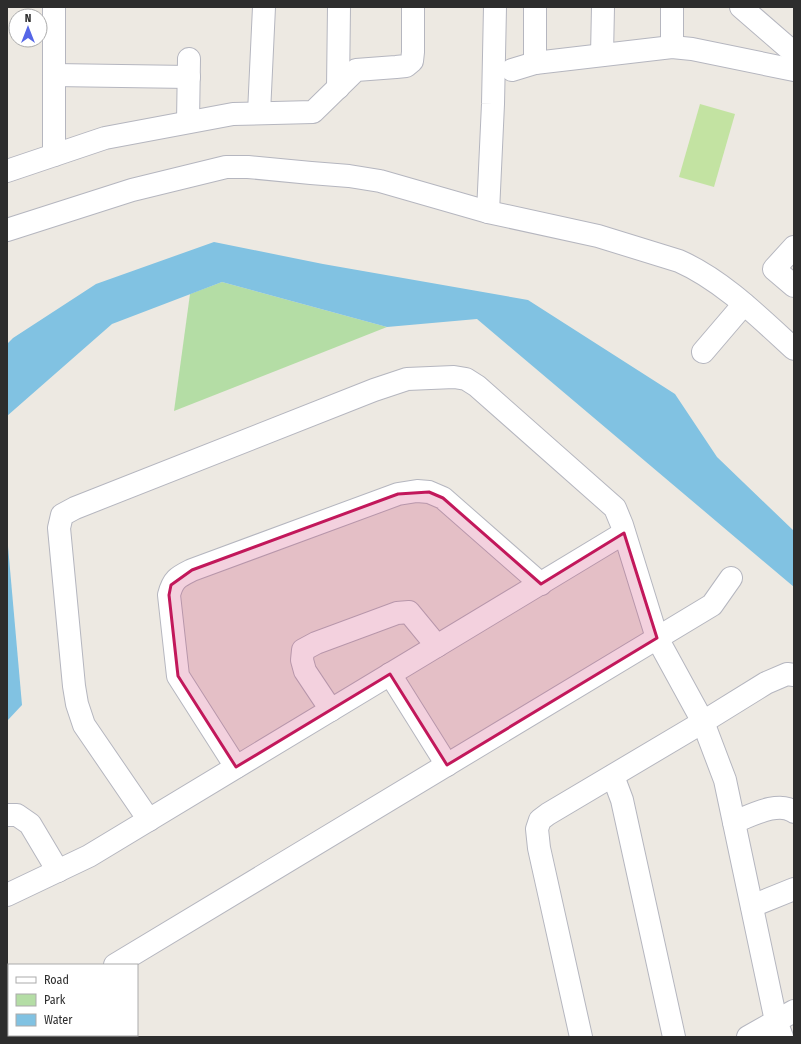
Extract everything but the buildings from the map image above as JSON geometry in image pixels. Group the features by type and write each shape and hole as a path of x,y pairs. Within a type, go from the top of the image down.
{"street":[{"path":"54,7 54,155"},
{"path":"259,113 264,7"},
{"path":"338,88 340,7"},
{"path":"7,171 105,138 233,114 313,112 356,70 406,66 412,60 413,7"},
{"path":"488,212 493,104 495,7"},
{"path":"535,7 535,63"},
{"path":"602,55 603,7"},
{"path":"672,7 672,47"},
{"path":"741,7 794,53"},
{"path":"512,70 535,63 672,47 692,49 794,70"},
{"path":"54,76 189,68 188,122"},
{"path":"7,230 132,190 226,167 248,167 349,176 380,181 488,212 598,236 678,260 709,277 744,304 794,349"},
{"path":"794,247 774,269 794,286"},
{"path":"703,352 744,304"},
{"path":"149,820 84,725 77,704 59,528 62,515 75,508 407,379 454,377 466,379 477,386 615,508 657,638 703,722 725,780 752,906 784,1023 748,1037"},
{"path":"236,767 178,676 169,595 171,585 180,576 192,570 398,494 417,491 429,492 443,498 541,584"},
{"path":"7,895 88,856 624,533"},
{"path":"117,964 712,605 731,578"},
{"path":"331,710 305,671 302,660 303,650 316,643 397,613 409,612 437,646"},
{"path":"390,674 447,765"},
{"path":"581,1037 539,848 537,829 540,820 766,683 787,674 794,675"},
{"path":"613,776 622,800 674,1037"},
{"path":"734,822 772,808 790,809 794,812"},
{"path":"7,815 17,815 30,824 58,870"},
{"path":"752,906 794,889"}],"highlighted area":[{"path":"429,492 443,498 541,584 624,533 657,638 447,765 390,674 236,767 178,676 169,595 171,585 192,570 398,494"}],"green space":[{"path":"700,104 735,114 714,187 679,177"},
{"path":"222,282 387,327 174,411 190,294"}],"water":[{"path":"214,242 323,264 528,300 675,394 717,457 794,531 794,587 477,319 387,327 222,282 112,324 7,416 7,344 13,338 96,284"},
{"path":"7,535 22,705 7,721"}]}
